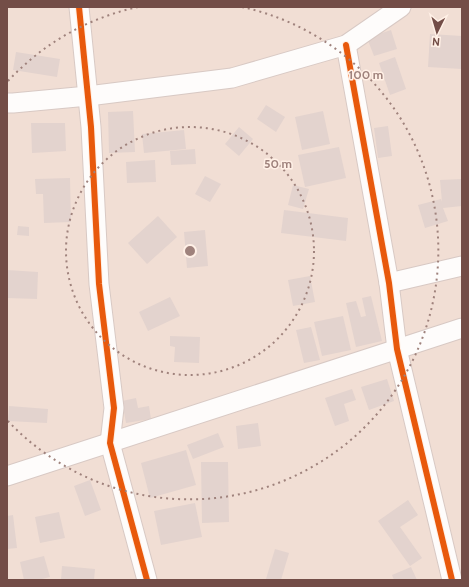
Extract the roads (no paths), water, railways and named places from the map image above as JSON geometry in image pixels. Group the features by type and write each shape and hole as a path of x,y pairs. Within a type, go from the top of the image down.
{"street":[{"path":"79,7 91,127 99,284 114,408 110,443 147,580"},
{"path":"7,103 88,96 232,78 346,45 401,7"},
{"path":"346,45 389,283 397,349 452,580"},
{"path":"389,283 462,266"},
{"path":"7,476 462,328"}]}
